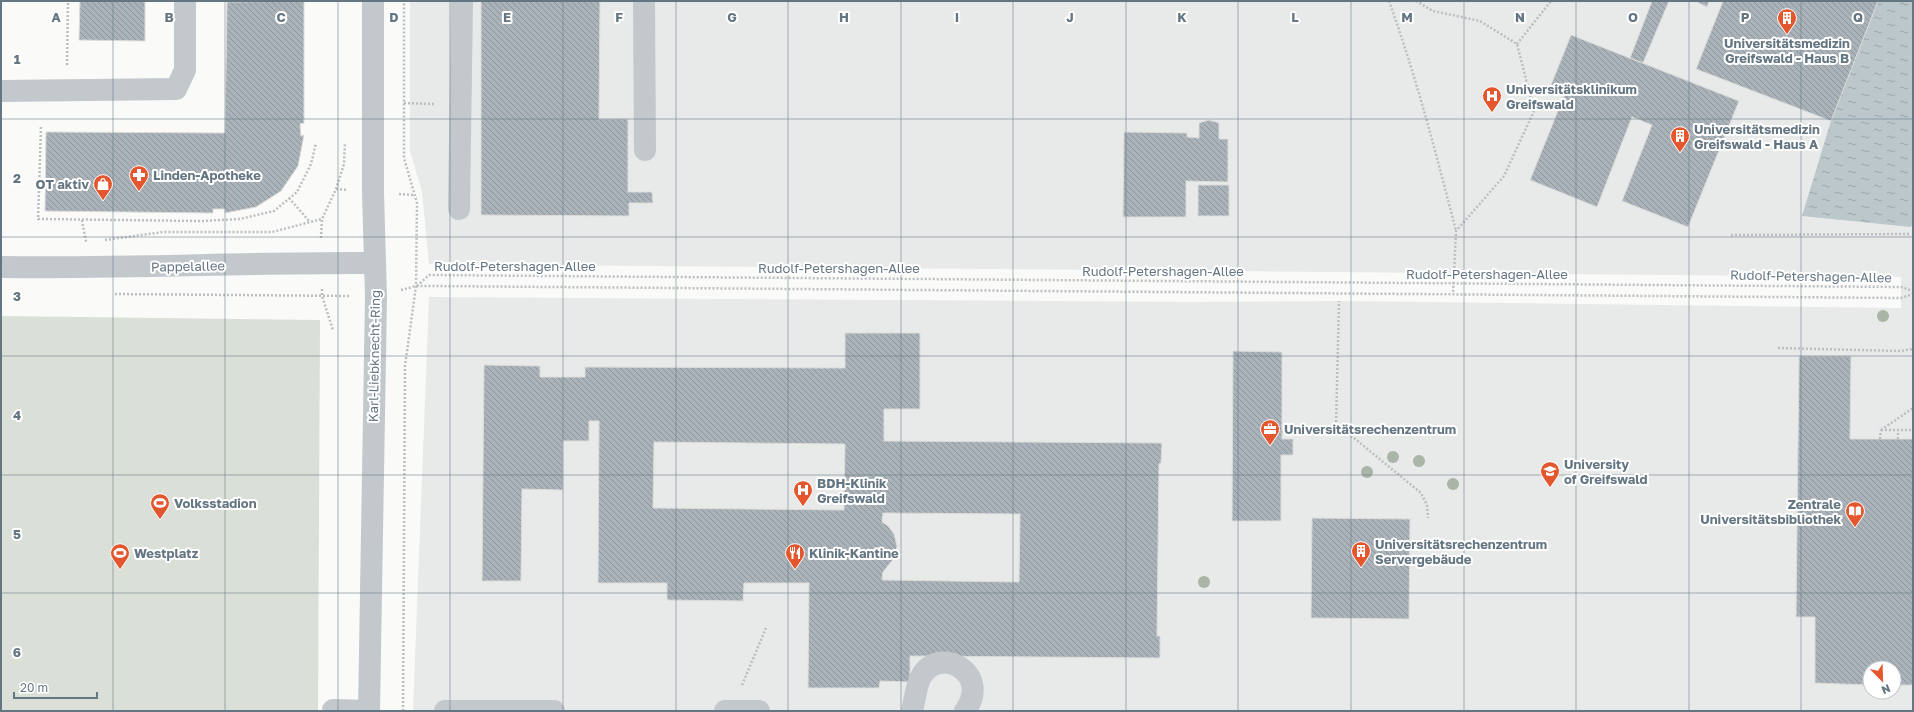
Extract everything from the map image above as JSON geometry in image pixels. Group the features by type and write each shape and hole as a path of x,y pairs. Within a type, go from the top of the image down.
{"street":[{"path":"1,91 176,89 185,70 185,1"},
{"name":"Karl-Liebknecht-Ring","path":"369,711 376,296 373,192 374,1"},
{"path":"459,209 462,1"},
{"path":"644,1 645,150"},
{"name":"Pappelallee","path":"1,267 89,268 321,262 374,263"},
{"path":"912,711 921,676 933,665 942,663 960,667 971,681 972,697 965,711"},
{"path":"333,710 369,711"},
{"path":"445,711 554,711"},
{"path":"725,711 759,711"}],"path":[{"path":"59,65 67,65 68,1"},
{"path":"403,711 405,366 416,286 417,203 404,158 404,1"},
{"path":"1389,1 1404,41 1418,89 1456,231 1453,294"},
{"path":"1416,1 1433,11 1480,21 1518,44 1534,111 1504,176 1456,231"},
{"path":"1518,44 1551,1"},
{"path":"404,103 461,105"},
{"path":"41,127 38,219 240,220 274,211 297,192 310,164 316,143"},
{"path":"332,330 322,296 322,219 338,183 344,164 346,141"},
{"path":"391,193 414,195"},
{"path":"289,198 310,222"},
{"path":"101,240 163,232 272,232 322,219"},
{"path":"82,220 85,238"},
{"path":"1731,235 1909,234"},
{"path":"79,243 94,241"},
{"name":"Rudolf-Petershagen-Allee","path":"416,286 429,275 1901,287 1913,292"},
{"path":"109,294 376,296 416,286 1901,298 1913,292"},
{"path":"1336,426 1339,301"},
{"path":"1778,348 1900,351 1913,349"},
{"path":"1880,439 1881,430 1913,408"},
{"path":"1282,432 1336,426 1354,438 1421,493 1427,505 1428,518"},
{"path":"1881,430 1913,430"},
{"path":"1898,430 1898,439"},
{"path":"732,711 766,628"}],"shaded area":[{"path":"410,1 1913,1 1913,711 413,711 429,297 1190,302 1339,301 1901,308 1901,277 429,264 422,192 410,151"},
{"name":"Volksstadion","path":"1,316 320,320 318,711 1,711"}],"water":[{"path":"1878,1 1913,1 1913,222 1911,227 1802,216 1831,121"}],"building":[{"path":"80,1 145,1 145,41 79,40"},
{"path":"304,1 304,123 300,124 301,136 304,135 298,166 281,191 256,207 225,213 225,209 213,209 213,213 45,211 46,132 225,133 227,2"},
{"path":"481,1 600,1 599,119 628,119 628,192 652,192 653,203 629,203 629,216 481,215"},
{"path":"1652,1 1669,1 1643,63 1630,58"},
{"path":"1695,1 1709,1 1707,7"},
{"name":"Universitätsmedizin Greifswald - Haus B","path":"1723,1 1878,1 1831,121 1696,69"},
{"name":"Universitätsmedizin Greifswald - Haus A","path":"1571,35 1739,101 1688,227 1622,201 1652,125 1632,117 1597,207 1530,180 1566,91 1551,85"},
{"path":"1209,120 1219,123 1219,139 1228,139 1228,182 1186,181 1186,217 1123,217 1124,132 1187,133 1187,137 1199,138 1199,123"},
{"path":"1198,185 1229,185 1229,216 1198,216"},
{"name":"BDH-Klinik Greifswald","path":"845,333 920,333 920,409 884,409 884,441 1162,443 1161,463 1159,464 1157,636 1160,636 1160,658 910,656 910,682 880,681 879,688 808,688 809,583 744,583 743,601 667,600 667,583 598,583 599,421 589,421 589,441 563,441 563,490 522,489 521,581 482,581 484,365 540,366 540,377 585,377 585,367 845,368","holes":["654,442 845,444 844,510 653,508","883,513 1020,514 1019,582 882,580 883,572 895,557 897,546 894,534 888,526 882,522"]},
{"path":"1233,351 1282,352 1282,439 1293,439 1293,455 1281,455 1281,521 1232,521"},
{"name":"Zentrale Universitätsbibliothek","path":"1799,356 1851,356 1850,439 1913,439 1913,685 1902,685 1902,660 1862,660 1862,685 1815,683 1815,617 1796,617"},
{"name":"Universitätsrechenzentrum Servergebäude","path":"1312,518 1410,519 1409,619 1311,618"}],"place":[{"name":"Universitätsmedizin Greifswald - Haus B","path":"1787,35"},
{"name":"Universitätsklinikum Greifswald","path":"1492,113"},
{"name":"Universitätsmedizin Greifswald - Haus A","path":"1680,153"},
{"name":"Linden-Apotheke","path":"139,192"},
{"name":"OT aktiv","path":"103,201"},
{"name":"Universitätsrechenzentrum","path":"1270,446"},
{"name":"University of Greifswald","path":"1550,488"},
{"name":"BDH-Klinik Greifswald","path":"803,507"},
{"name":"Volksstadion","path":"160,520"},
{"name":"Zentrale Universitätsbibliothek","path":"1855,528"},
{"name":"Universitätsrechenzentrum Servergebäude","path":"1361,568"},
{"name":"Westplatz","path":"120,570"},
{"name":"Klinik-Kantine","path":"795,570"}]}
